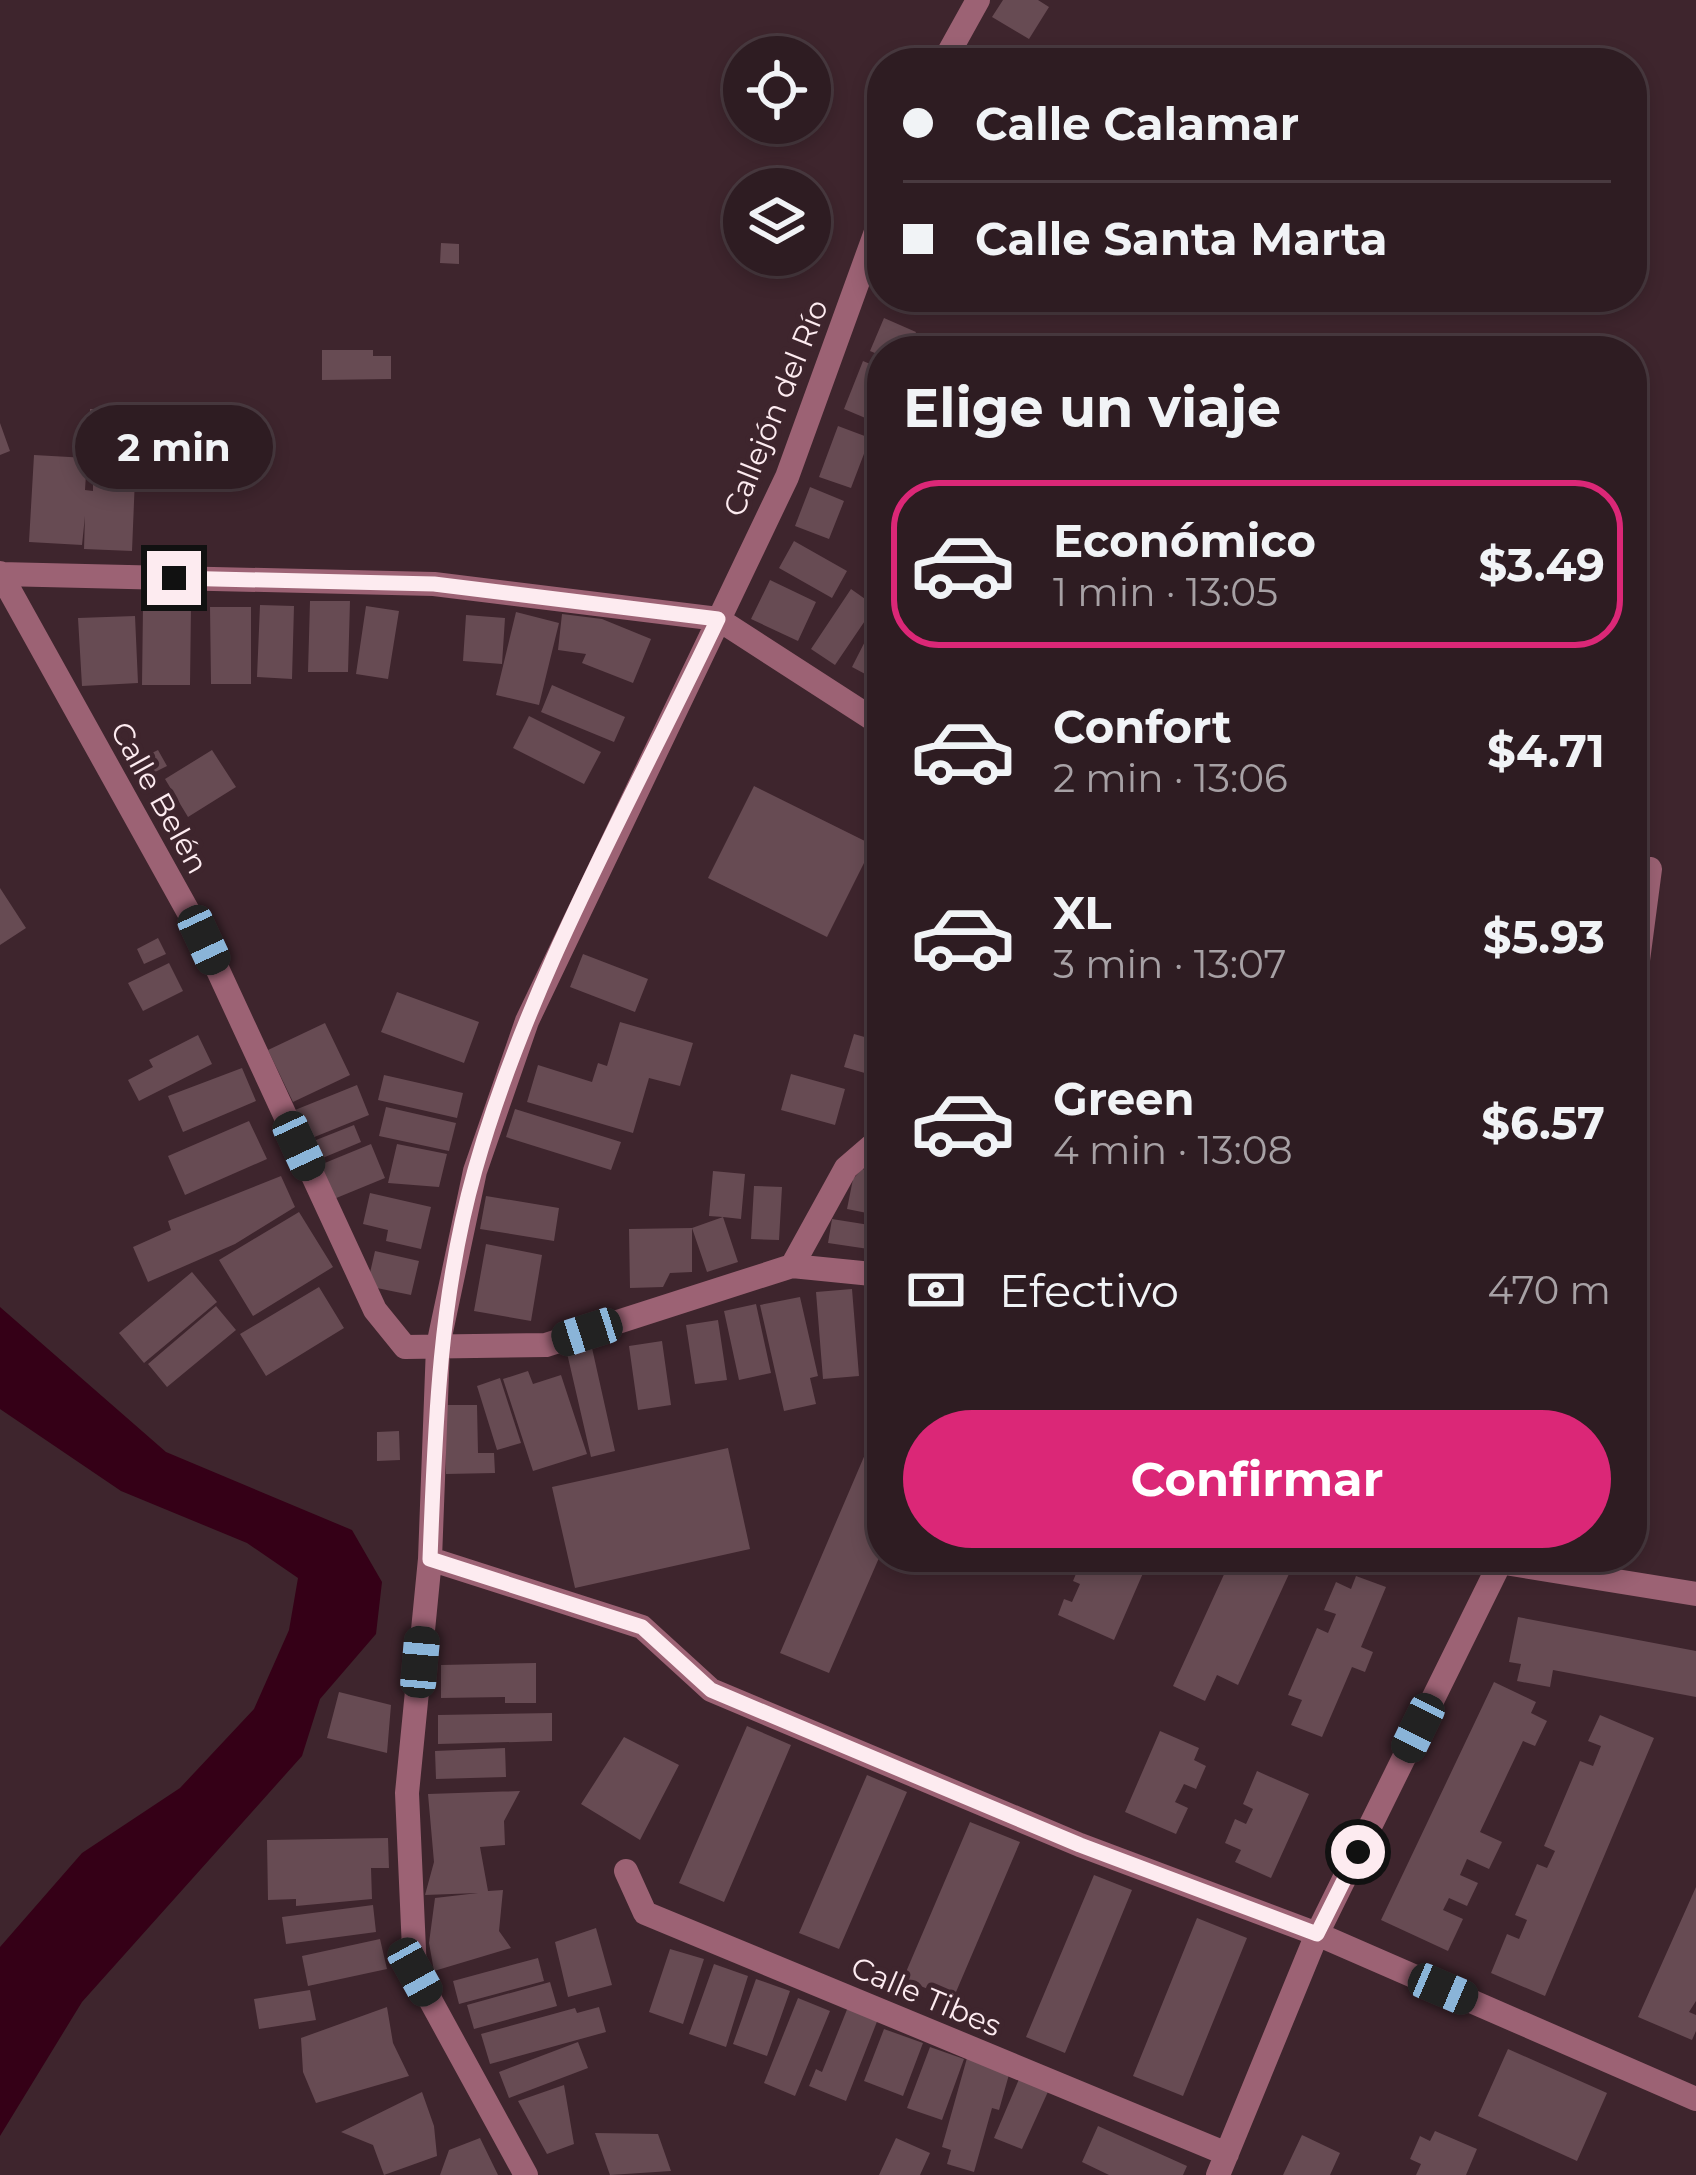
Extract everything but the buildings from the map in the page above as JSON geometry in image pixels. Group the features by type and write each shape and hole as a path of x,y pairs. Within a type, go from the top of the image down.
{"street":[{"path":"952,48 979,0"},
{"name":"Callejón del Río","path":"526,2175 415,1972 407,1793 430,1559 438,1346 475,1171 527,1021 787,477 867,256"},
{"path":"0,574 434,584 718,619 867,715"},
{"name":"Calle Belén","path":"0,574 204,940 375,1310 405,1347 438,1346"},
{"path":"1647,891 1650,868"},
{"path":"793,1266 846,1168 867,1150"},
{"path":"438,1346 546,1345 793,1266 867,1273"},
{"path":"430,1559 642,1627 711,1690 1080,1845 1317,1934 1696,2099"},
{"path":"1222,2164 1317,1934 1495,1572"},
{"path":"1556,1572 1696,1594"},
{"name":"Calle Tibes","path":"626,1871 645,1913 1222,2164"}],"shaded area":[{"path":"0,1307 166,1452 352,1530 382,1582 376,1634 320,1699 302,1756 82,2002 0,2136 0,1947 82,1853 180,1788 254,1709 289,1630 298,1578 247,1543 121,1491 0,1409"}],"route":[{"path":"174,578 434,584 718,619 527,1021 475,1171 438,1346 430,1559 642,1627 711,1690 1080,1845 1317,1934 1358,1852"}]}
